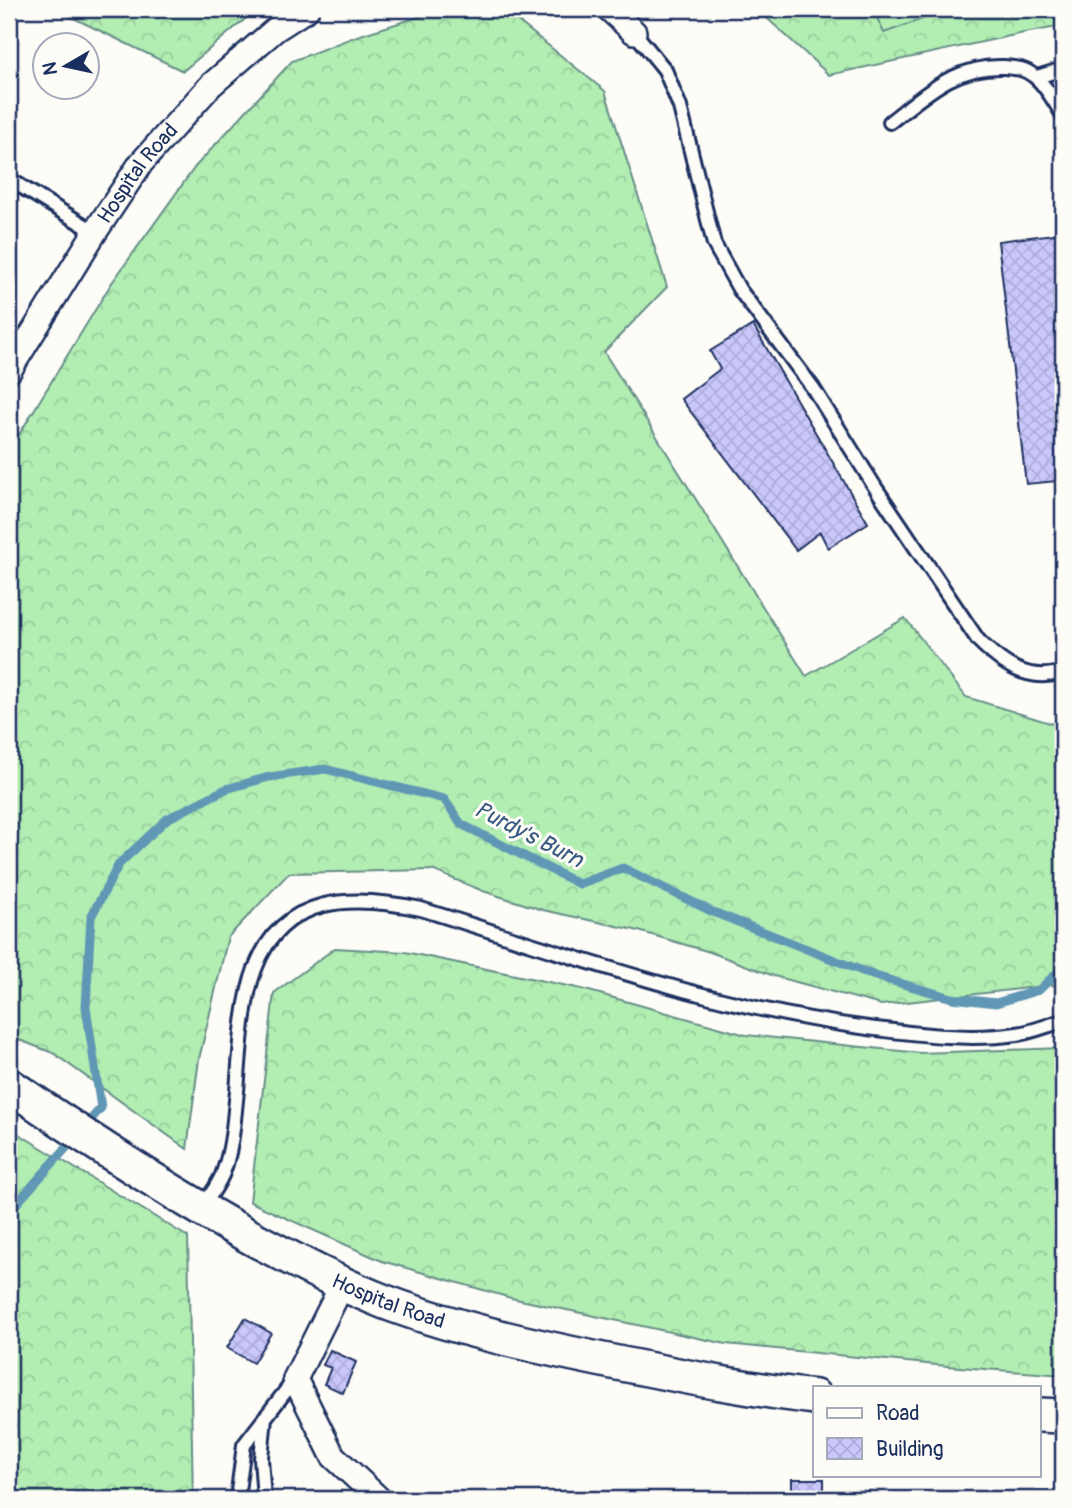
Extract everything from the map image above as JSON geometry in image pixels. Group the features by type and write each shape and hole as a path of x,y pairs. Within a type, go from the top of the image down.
{"main road":[{"name":"Hospital Road","path":"9,1086 130,1167 201,1210 309,1268 384,1301 461,1328 540,1348 689,1377 813,1397"},
{"path":"1040,1415 1063,1416"}],"street":[{"name":"Hospital Road","path":"9,371 141,163 211,85 276,29 307,9"},
{"path":"609,9 634,32"},
{"path":"343,1283 295,1379 333,1456 379,1499"}],"lane":[{"path":"634,32 665,70 680,107 715,244 739,289 813,388 875,487 978,640 997,660 1015,669 1035,675 1063,672"},
{"path":"890,122 944,81 964,71 992,66 1023,68 1037,77 1063,115"},
{"path":"1037,77 1063,68"},
{"path":"9,179 95,232"},
{"path":"201,1210 224,1172 231,1148 246,1013 254,971 267,944 284,923 305,911 328,903 355,900 389,902 421,909 688,992 774,1013 834,1023 911,1034 967,1037 1018,1034 1063,1021"},
{"path":"237,1499 244,1445 295,1379"},
{"path":"264,1499 261,1458 265,1417"}],"green space":[{"path":"55,9 257,9 183,71"},
{"path":"444,9 503,9 605,91 667,287 604,352 806,676 905,618 966,697 1063,727 1063,984 881,1005 774,976 710,952 635,930 543,910 483,891 432,870 289,873 228,937 199,1059 187,1149 53,1053 9,1036 9,451 111,284 195,167 292,61 357,36"},
{"path":"757,9 873,9 884,32 950,9 1063,9 1063,26 829,75"},
{"path":"873,9 950,9 884,33"},
{"path":"335,948 405,952 582,989 746,1035 920,1053 1063,1048 1063,1375 726,1344 511,1298 382,1261 250,1202 274,993"},
{"path":"9,1128 188,1237 193,1499 9,1499"}],"building":[{"path":"1063,233 1063,504 1060,505 1057,481 1026,484 998,241"},
{"path":"753,325 868,523 828,548 820,532 796,550 681,399 720,369 710,351"},
{"path":"245,1318 271,1333 253,1363 227,1348"},
{"path":"330,1350 356,1362 343,1393 324,1384 331,1368 323,1365"},
{"path":"792,1479 824,1479 824,1499 792,1499"}],"waterway":[{"name":"Purdy's Burn","path":"84,1127 101,1108 86,1007 91,917 119,864 167,819 226,789 269,777 325,769 444,799 461,824 579,884 623,868 713,912 875,976 952,998 996,1003 1039,990 1063,967"},
{"name":"Purdy's Burn","path":"9,1212 75,1138"}]}
